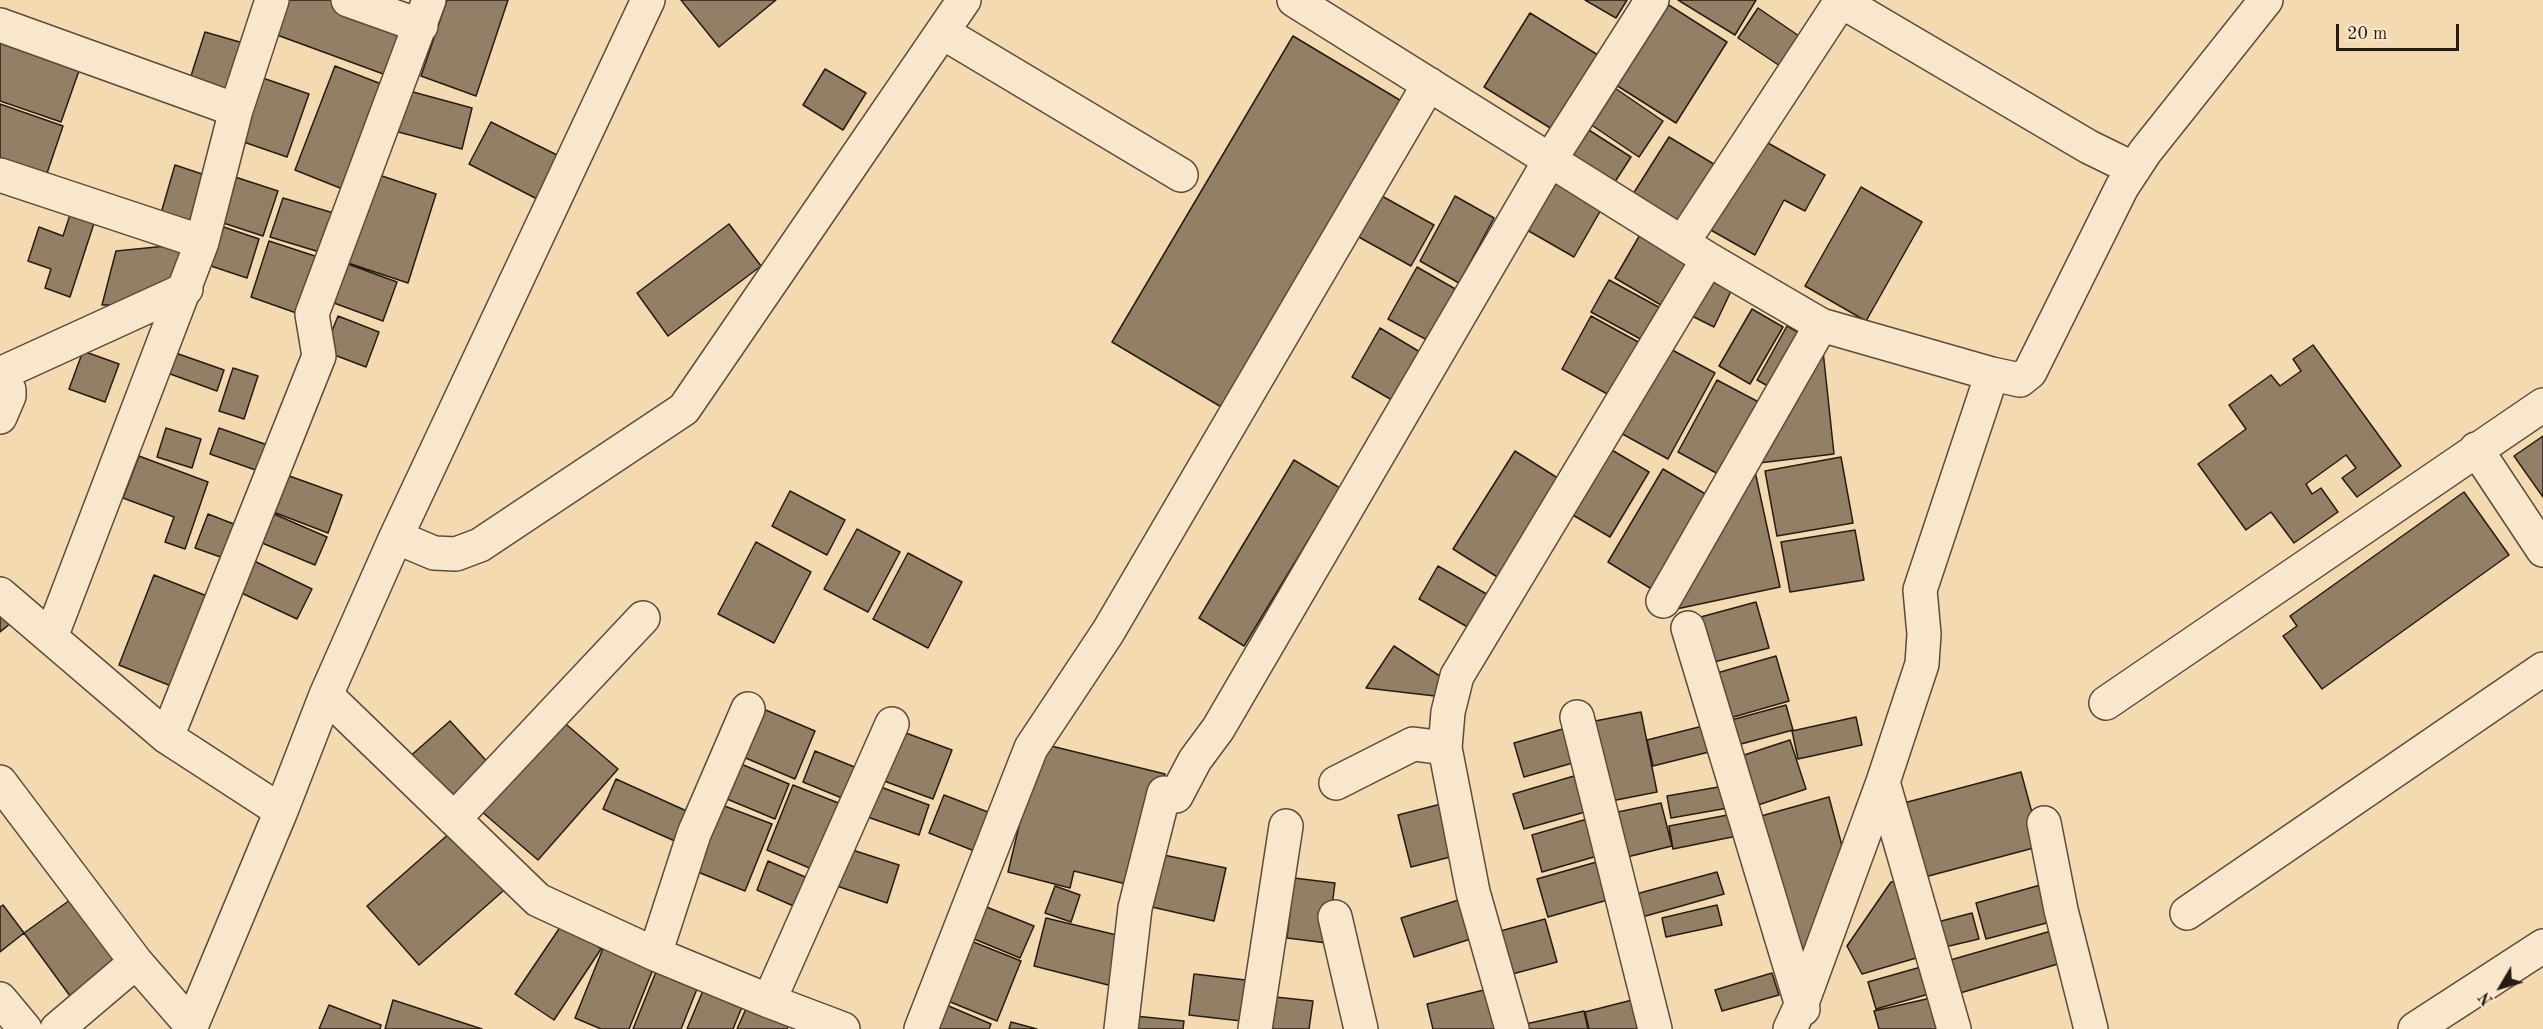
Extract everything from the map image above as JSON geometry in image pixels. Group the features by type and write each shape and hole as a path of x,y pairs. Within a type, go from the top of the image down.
{"street":[{"path":"51,637 186,289 202,242 236,110 272,0"},
{"path":"167,737 318,356 312,314 425,13 348,0"},
{"path":"0,782 136,962 191,1027 281,811 326,695 396,537 648,0"},
{"path":"396,537 434,553 456,554 480,545 684,409 964,0"},
{"path":"1294,0 1695,251 1821,326 2002,377 2020,380 2030,372 2122,187 2111,158 1840,1 1695,251 1457,676 1448,712 1445,748 1473,892 1512,1029"},
{"path":"1121,1029 1135,908 1170,794 1218,729 1550,160 1652,0"},
{"path":"2111,158 2145,152 2266,0"},
{"path":"0,26 236,110"},
{"path":"942,32 1180,175"},
{"path":"921,1029 1031,748 1108,632 1429,84"},
{"path":"0,175 202,242"},
{"path":"0,417 9,396 9,390 0,376 186,289"},
{"path":"1663,601 1821,326"},
{"path":"1800,1020 1922,664 1924,634 1919,595 1924,574 2002,377"},
{"path":"2106,704 2543,405"},
{"path":"2476,449 2543,550"},
{"path":"0,594 167,737 281,811"},
{"path":"454,819 643,618"},
{"path":"1688,628 1800,1020"},
{"path":"2187,913 2543,669"},
{"path":"326,695 538,900 655,954 843,1029"},
{"path":"655,954 694,834 748,709"},
{"path":"1577,717 1655,1029"},
{"path":"769,1001 892,724"},
{"path":"1336,783 1413,744 1445,748"},
{"path":"1883,782 1954,1029"},
{"path":"2044,823 2061,910 2091,1029"},
{"path":"1255,1029 1286,826"},
{"path":"1335,916 1361,1029"},
{"path":"2415,1029 2543,946"},
{"path":"57,1029 136,962"},
{"path":"0,999 25,1029"}],"building":[{"path":"289,0 340,0 415,28 397,79 277,35"},
{"path":"447,0 508,0 476,96 421,76"},
{"path":"681,0 776,0 719,47"},
{"path":"1585,0 1627,0 1616,18"},
{"path":"1661,0 1727,42 1676,123 1605,78"},
{"path":"1678,0 1756,0 1735,35"},
{"path":"1758,8 1805,40 1786,70 1738,38"},
{"path":"1530,13 1598,55 1552,129 1484,87"},
{"path":"205,32 250,45 235,94 190,79"},
{"path":"0,36 81,65 61,122 0,101"},
{"path":"1293,36 1403,102 1223,408 1112,342"},
{"path":"335,66 389,87 350,192 295,170"},
{"path":"825,69 866,93 843,130 803,105"},
{"path":"257,76 309,94 287,157 235,139"},
{"path":"1609,84 1663,121 1639,157 1584,120"},
{"path":"402,89 472,108 462,149 391,130"},
{"path":"0,104 63,126 42,188 0,173"},
{"path":"491,122 565,159 543,202 469,164"},
{"path":"1581,125 1631,157 1611,188 1562,157"},
{"path":"1669,137 1717,166 1682,224 1633,194"},
{"path":"1759,138 1825,175 1805,211 1784,200 1755,255 1709,229"},
{"path":"175,165 205,175 189,229 159,220"},
{"path":"370,172 436,194 408,283 342,261"},
{"path":"226,174 278,191 263,236 211,219"},
{"path":"1548,177 1602,208 1574,257 1520,226"},
{"path":"1861,187 1922,222 1866,321 1805,286"},
{"path":"1380,195 1434,225 1411,266 1357,236"},
{"path":"1455,196 1494,218 1459,283 1420,261"},
{"path":"283,198 337,214 326,254 270,237"},
{"path":"73,206 97,214 70,297 45,288 51,269 28,261 39,227 63,236"},
{"path":"729,224 761,266 668,336 637,293"},
{"path":"218,225 259,239 247,278 205,264"},
{"path":"1641,233 1693,263 1666,308 1615,278"},
{"path":"269,241 321,258 302,315 251,297"},
{"path":"187,244 181,287 121,305 102,305 116,251"},
{"path":"337,260 397,282 383,321 323,299"},
{"path":"1417,267 1457,290 1429,341 1388,319"},
{"path":"1707,278 1732,289 1714,327 1690,315"},
{"path":"1609,280 1664,310 1646,342 1591,312"},
{"path":"1752,309 1783,327 1750,384 1719,366"},
{"path":"338,316 379,332 366,367 324,351"},
{"path":"1591,316 1640,343 1611,396 1562,369"},
{"path":"1787,326 1808,338 1779,392 1757,380"},
{"path":"1380,328 1420,352 1392,400 1352,377"},
{"path":"1663,345 1715,373 1668,459 1617,431"},
{"path":"2313,345 2401,466 2357,497 2342,478 2356,468 2346,455 2306,484 2312,494 2321,488 2338,512 2294,543 2271,512 2246,530 2198,464 2246,429 2229,405 2271,375 2280,386 2301,371 2293,359"},
{"path":"83,351 119,364 105,402 69,389"},
{"path":"170,351 224,370 217,391 162,371"},
{"path":"1823,351 1834,454 1759,463"},
{"path":"233,368 258,376 244,419 219,411"},
{"path":"1717,380 1768,407 1729,480 1678,452"},
{"path":"166,428 201,439 192,468 157,457"},
{"path":"219,428 276,448 267,474 210,454"},
{"path":"2543,436 2543,497 2514,456"},
{"path":"1600,443 1649,472 1610,537 1561,508"},
{"path":"1515,451 1564,482 1502,580 1453,549"},
{"path":"139,456 208,482 185,549 165,542 174,517 123,498"},
{"path":"1841,457 1853,523 1777,536 1765,471"},
{"path":"1294,460 1340,488 1244,646 1199,618"},
{"path":"1753,462 1780,587 1667,611"},
{"path":"1663,469 1714,499 1658,593 1608,562"},
{"path":"281,473 342,495 328,533 268,510"},
{"path":"790,491 845,520 827,555 772,526"},
{"path":"2464,492 2509,555 2322,689 2283,636 2297,626 2290,616"},
{"path":"267,511 327,537 315,565 255,540"},
{"path":"208,514 244,528 232,561 195,548"},
{"path":"857,529 900,552 868,612 824,589"},
{"path":"1855,530 1864,580 1790,592 1781,542"},
{"path":"756,542 811,572 774,643 718,614"},
{"path":"908,553 962,582 928,648 873,619"},
{"path":"248,558 312,589 297,619 233,589"},
{"path":"1438,566 1490,596 1471,629 1419,599"},
{"path":"154,575 212,598 176,688 119,665"},
{"path":"1756,602 1769,648 1710,663 1697,618"},
{"path":"0,610 11,623 0,632"},
{"path":"1394,646 1446,680 1435,696 1366,688"},
{"path":"1776,656 1789,701 1730,718 1717,673"},
{"path":"1786,705 1793,730 1730,747 1724,722"},
{"path":"761,708 815,731 795,779 741,756"},
{"path":"1641,712 1657,792 1601,803 1585,723"},
{"path":"1856,717 1862,745 1798,759 1792,731"},
{"path":"560,719 618,769 538,860 481,811"},
{"path":"450,721 493,768 451,807 407,759"},
{"path":"1711,724 1717,750 1653,766 1647,740"},
{"path":"1573,726 1583,760 1524,777 1514,743"},
{"path":"895,729 952,750 933,799 876,778"},
{"path":"1790,740 1806,789 1755,806 1738,757"},
{"path":"1039,743 1165,774 1138,887 1074,871 1070,888 1008,872"},
{"path":"815,751 867,772 854,803 803,782"},
{"path":"741,764 789,784 775,819 727,799"},
{"path":"2021,772 2041,846 1921,878 1900,804"},
{"path":"1574,776 1585,812 1524,829 1513,794"},
{"path":"616,779 691,813 677,842 603,809"},
{"path":"870,783 929,805 919,835 859,814"},
{"path":"793,785 846,806 819,872 767,850"},
{"path":"1724,786 1728,808 1671,818 1667,796"},
{"path":"944,795 993,814 977,852 929,833"},
{"path":"1829,797 1846,861 1816,939 1799,952 1761,816"},
{"path":"714,802 772,824 745,891 688,868"},
{"path":"1449,802 1462,854 1411,867 1398,815"},
{"path":"1661,803 1672,846 1623,858 1613,813"},
{"path":"1733,814 1737,836 1673,849 1669,826"},
{"path":"1594,817 1604,854 1542,872 1532,835"},
{"path":"459,825 511,884 419,965 367,906"},
{"path":"840,846 899,865 887,903 828,883"},
{"path":"1154,853 1226,868 1214,921 1143,905"},
{"path":"768,861 817,882 805,911 757,890"},
{"path":"1600,861 1611,899 1548,917 1537,879"},
{"path":"1717,872 1724,894 1642,917 1636,894"},
{"path":"1294,878 1335,883 1327,943 1287,938"},
{"path":"1904,881 1923,956 1862,974 1847,946 1891,882"},
{"path":"2044,884 2054,921 1986,939 1976,903"},
{"path":"1055,886 1080,895 1071,922 1045,913"},
{"path":"77,895 125,963 73,1000 24,933"},
{"path":"1465,898 1477,937 1414,957 1401,918"},
{"path":"979,904 1034,926 1020,958 967,936"},
{"path":"3,905 24,933 0,952 0,907"},
{"path":"1717,905 1722,925 1666,937 1662,918"},
{"path":"1972,913 1979,939 1932,950 1926,925"},
{"path":"1046,918 1129,938 1116,987 1034,966"},
{"path":"1545,919 1557,962 1505,976 1493,933"},
{"path":"563,923 601,949 554,1020 515,994"},
{"path":"2058,929 2068,961 1950,996 1940,963"},
{"path":"966,939 1021,961 997,1021 943,999"},
{"path":"606,941 656,962 629,1029 601,1029 575,1018"},
{"path":"660,962 701,979 681,1029 633,1029"},
{"path":"1928,965 1936,992 1876,1009 1868,982"},
{"path":"1772,973 1779,995 1722,1011 1715,990"},
{"path":"1194,974 1254,981 1250,1022 1189,1015"},
{"path":"707,981 746,997 733,1029 687,1029"},
{"path":"1492,988 1503,1029 1433,1029 1427,1004"},
{"path":"1266,996 1313,1001 1309,1029 1262,1029"},
{"path":"1644,997 1652,1029 1589,1029 1585,1012"},
{"path":"1935,997 1943,1029 1879,1029 1874,1011"},
{"path":"393,1000 482,1029 385,1029"},
{"path":"937,1001 991,1024 989,1029 926,1029"},
{"path":"749,1002 791,1020 787,1029 737,1029"},
{"path":"329,1005 381,1025 380,1029 319,1029"},
{"path":"1584,1011 1588,1029 1521,1029 1521,1025"},
{"path":"1135,1016 1184,1021 1183,1029 1134,1029"},
{"path":"1011,1022 1037,1029 1009,1029"}]}
